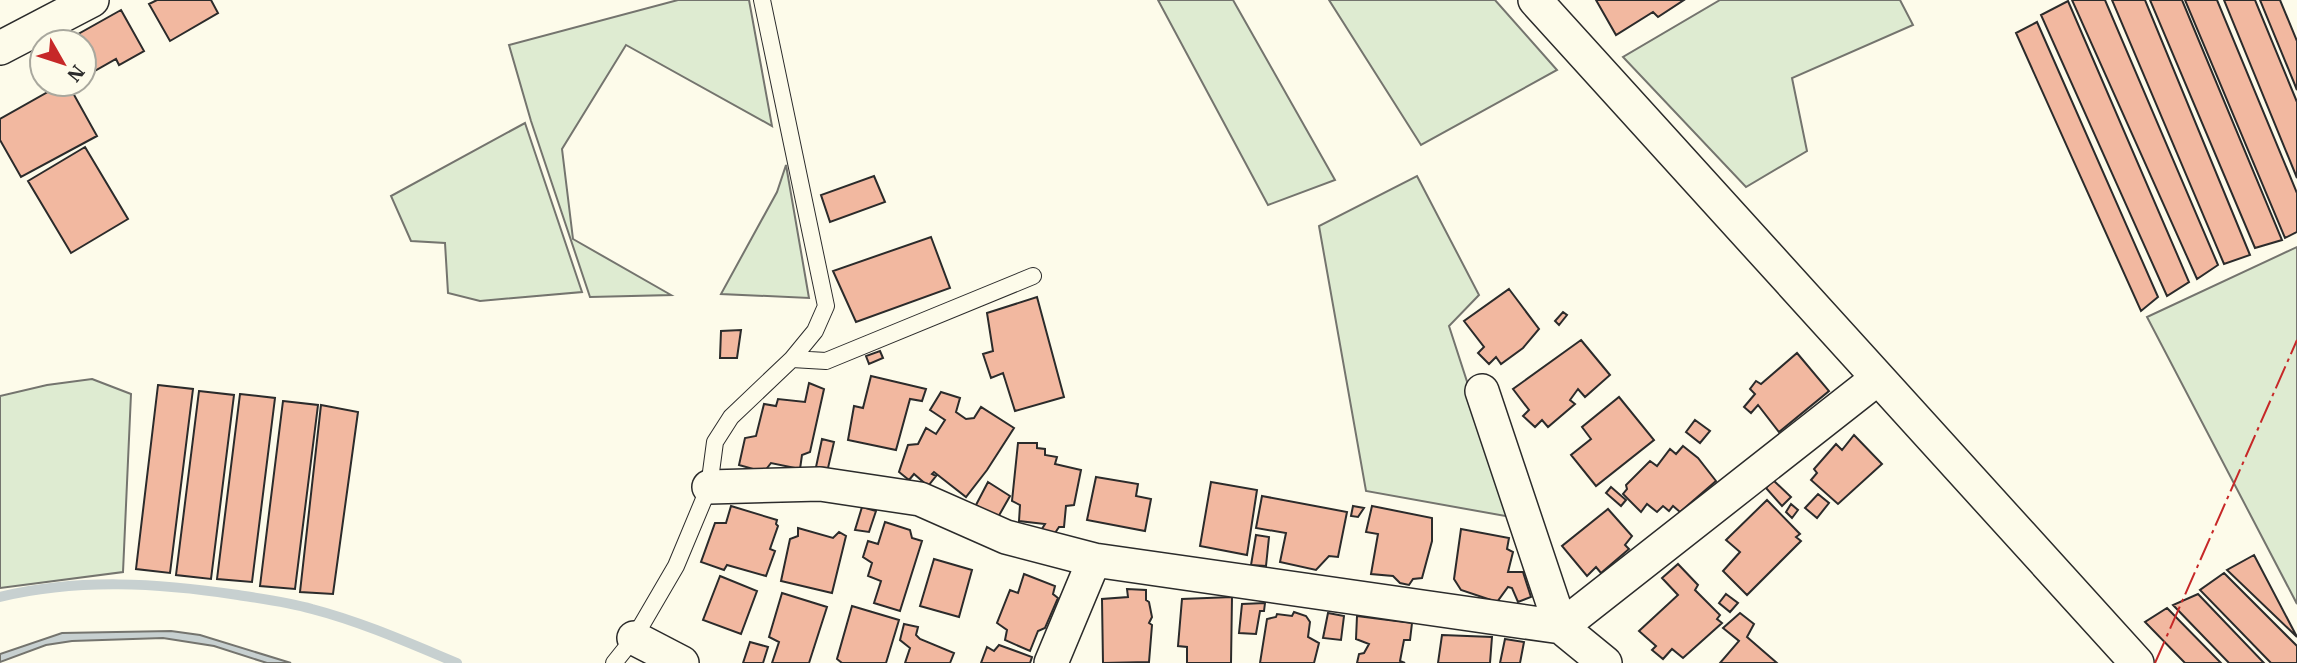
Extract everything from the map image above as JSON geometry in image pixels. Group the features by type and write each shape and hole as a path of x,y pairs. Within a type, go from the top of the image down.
{"street":[{"path":"3,42 92,0"},
{"path":"1535,0 2137,663"},
{"path":"1561,627 1878,378"},
{"path":"1482,391 1561,627"},
{"path":"709,487 820,484 920,499 1006,537 1094,560 1561,627 1605,663"},
{"path":"1051,663 1094,560"},
{"path":"624,651 682,663"}],"lane":[{"path":"624,651 676,566 709,487 715,442 731,417 792,359 816,331 826,306 762,0"},
{"path":"792,359 825,360 1033,276"}],"green space":[{"path":"678,0 749,0 772,126 626,45 562,149 573,239 671,295 590,297 531,121 509,45"},
{"path":"1158,0 1233,0 1335,180 1268,205"},
{"path":"1329,0 1495,0 1557,70 1421,145"},
{"path":"1720,0 1900,0 1913,25 1792,78 1807,151 1746,187 1623,57"},
{"path":"525,123 582,292 480,301 448,293 445,243 411,241 391,196"},
{"path":"786,165 809,298 721,294 777,192"},
{"path":"1417,176 1479,295 1449,326 1511,517 1366,491 1319,226"},
{"path":"2297,247 2297,604 2147,317"},
{"path":"92,379 131,394 123,572 0,588 0,396 47,385"}],"shaded area":[{"path":"171,631 200,635 291,663 267,663 214,646 163,638 72,641 46,645 0,662 0,654 62,633"}],"building":[{"path":"157,0 211,0 218,13 170,41 149,4"},
{"path":"1596,0 1684,0 1658,17 1653,12 1616,35"},
{"path":"2072,0 2105,0 2218,265 2197,279"},
{"path":"2112,0 2145,0 2250,255 2224,264"},
{"path":"2150,0 2182,0 2282,240 2255,248"},
{"path":"2185,0 2217,0 2297,193 2297,232 2285,238"},
{"path":"2224,0 2255,0 2297,102 2297,178"},
{"path":"2260,0 2280,0 2297,41 2297,90"},
{"path":"2068,1 2189,282 2167,296 2041,15"},
{"path":"121,10 144,51 119,65 116,59 98,69 98,28 89,28"},
{"path":"2037,22 2158,297 2141,311 2016,33"},
{"path":"37,98 76,98 97,136 21,177 0,140 0,119"},
{"path":"85,147 128,219 71,253 28,181"},
{"path":"874,176 885,202 830,222 821,195"},
{"path":"931,237 950,288 856,322 833,271"},
{"path":"1509,289 1539,329 1523,348 1501,364 1496,357 1489,364 1478,353 1484,347 1464,321"},
{"path":"1037,297 1064,397 1015,411 1003,373 991,378 983,354 993,351 987,313"},
{"path":"1563,312 1567,315 1559,325 1555,321"},
{"path":"741,330 737,358 720,358 721,331"},
{"path":"1581,340 1610,375 1585,397 1578,389 1570,400 1575,404 1548,427 1542,420 1535,427 1523,416 1529,410 1513,389"},
{"path":"880,351 883,358 869,364 866,356"},
{"path":"1797,353 1829,391 1779,432 1758,405 1751,413 1744,407 1755,394 1750,389 1756,381 1761,384"},
{"path":"871,376 926,389 922,401 910,399 896,450 848,440 854,406 863,408"},
{"path":"809,383 824,389 810,452 802,455 800,469 771,463 764,472 739,465 745,438 756,436 764,404 776,406 778,399 805,402"},
{"path":"158,385 193,389 170,573 136,569"},
{"path":"199,391 234,395 211,579 176,575"},
{"path":"941,392 960,398 956,412 966,419 974,418 981,407 1014,428 966,497 934,472 932,474 936,476 928,486 914,474 909,480 899,472 908,445 918,444 926,428 936,434 945,420 930,410"},
{"path":"240,394 275,398 252,582 217,579"},
{"path":"1619,397 1654,440 1596,486 1571,455 1591,439 1582,427"},
{"path":"283,401 318,405 295,589 260,586"},
{"path":"321,405 358,412 333,594 300,592"},
{"path":"1695,420 1710,431 1700,443 1686,432"},
{"path":"1854,435 1882,464 1838,504 1811,480 1817,473 1814,469 1836,444 1842,450"},
{"path":"822,439 834,442 828,468 816,467"},
{"path":"1018,443 1037,443 1037,448 1045,449 1045,455 1057,457 1055,464 1081,470 1074,505 1066,506 1064,527 1059,527 1055,533 1040,532 1045,524 1019,521 1020,505 1012,501"},
{"path":"1683,446 1698,458 1716,481 1680,512 1673,506 1669,511 1663,506 1657,512 1647,504 1641,512 1623,494 1627,489 1626,485 1650,461 1657,466 1670,449 1676,454"},
{"path":"1096,477 1138,484 1136,496 1151,499 1145,531 1087,520"},
{"path":"1773,480 1791,497 1782,506 1766,488"},
{"path":"988,482 1010,496 997,519 976,505"},
{"path":"1211,482 1257,490 1247,555 1200,546"},
{"path":"1611,487 1626,500 1621,506 1606,493"},
{"path":"1818,494 1829,503 1817,518 1805,508"},
{"path":"1262,496 1347,512 1338,557 1329,556 1316,570 1280,562 1286,533 1256,528"},
{"path":"1767,500 1800,534 1796,537 1801,541 1747,595 1723,571 1740,552 1726,540"},
{"path":"1791,504 1798,510 1792,518 1786,512"},
{"path":"731,506 777,520 778,526 770,549 775,551 766,576 727,565 724,570 701,562 715,523 726,523"},
{"path":"1353,506 1364,508 1358,517 1351,516"},
{"path":"1372,506 1432,518 1432,541 1422,578 1413,579 1409,585 1400,583 1393,576 1371,574 1378,534 1366,532"},
{"path":"862,507 876,511 869,532 855,530"},
{"path":"1608,509 1632,536 1625,545 1629,549 1601,573 1596,567 1587,576 1562,546"},
{"path":"885,522 910,530 912,538 922,541 900,611 874,603 881,581 868,576 872,563 863,557 868,541 878,544"},
{"path":"798,528 833,538 839,532 846,536 832,593 781,581 790,539 798,536"},
{"path":"1461,529 1509,538 1507,549 1513,552 1508,572 1523,572 1531,597 1518,602 1512,588 1508,587 1497,602 1461,590 1454,579"},
{"path":"1256,535 1269,537 1266,566 1251,565"},
{"path":"2254,555 2297,637 2227,570"},
{"path":"934,559 972,570 959,617 920,606"},
{"path":"1678,564 1698,585 1695,590 1720,615 1717,619 1722,623 1683,658 1672,649 1663,659 1652,650 1656,646 1639,631 1678,595 1662,578"},
{"path":"2224,573 2297,646 2297,663 2271,663 2200,590"},
{"path":"1024,574 1055,586 1053,594 1058,598 1045,628 1038,631 1030,651 1005,640 1007,630 997,623 1010,590 1018,593"},
{"path":"720,576 757,591 741,634 703,620"},
{"path":"1127,589 1146,590 1146,600 1149,602 1152,617 1149,623 1152,625 1149,662 1103,663 1102,599 1128,597"},
{"path":"782,593 827,607 809,663 772,663 779,642 769,637"},
{"path":"1726,594 1738,603 1730,612 1719,603"},
{"path":"2198,594 2264,663 2229,663 2173,605"},
{"path":"1232,597 1231,663 1187,663 1187,647 1178,646 1182,599"},
{"path":"1265,603 1264,611 1260,611 1256,634 1239,633 1242,604"},
{"path":"852,606 899,620 886,663 842,663 837,659"},
{"path":"2167,608 2221,663 2185,663 2145,622"},
{"path":"1294,612 1306,616 1310,622 1308,637 1319,643 1314,663 1260,663 1267,619 1276,617 1277,614 1292,616"},
{"path":"1328,613 1344,616 1341,640 1323,638"},
{"path":"1740,613 1754,624 1747,637 1777,663 1720,663 1739,641 1723,628"},
{"path":"1357,616 1412,623 1410,640 1404,640 1400,661 1405,663 1357,663 1359,654 1364,653 1369,644 1356,639"},
{"path":"904,624 918,627 916,635 920,639 954,653 950,663 905,663 910,648 900,640"},
{"path":"1442,635 1492,637 1490,663 1438,663"},
{"path":"1505,639 1524,642 1520,663 1500,663"},
{"path":"750,642 768,647 763,663 743,663"},
{"path":"999,645 1032,657 1030,663 981,663 987,647 994,651"}],"waterway":[{"path":"0,597 59,587 119,584 238,595 294,604 331,614 457,663"}],"power":[{"path":"2155,663 2297,340"}]}
